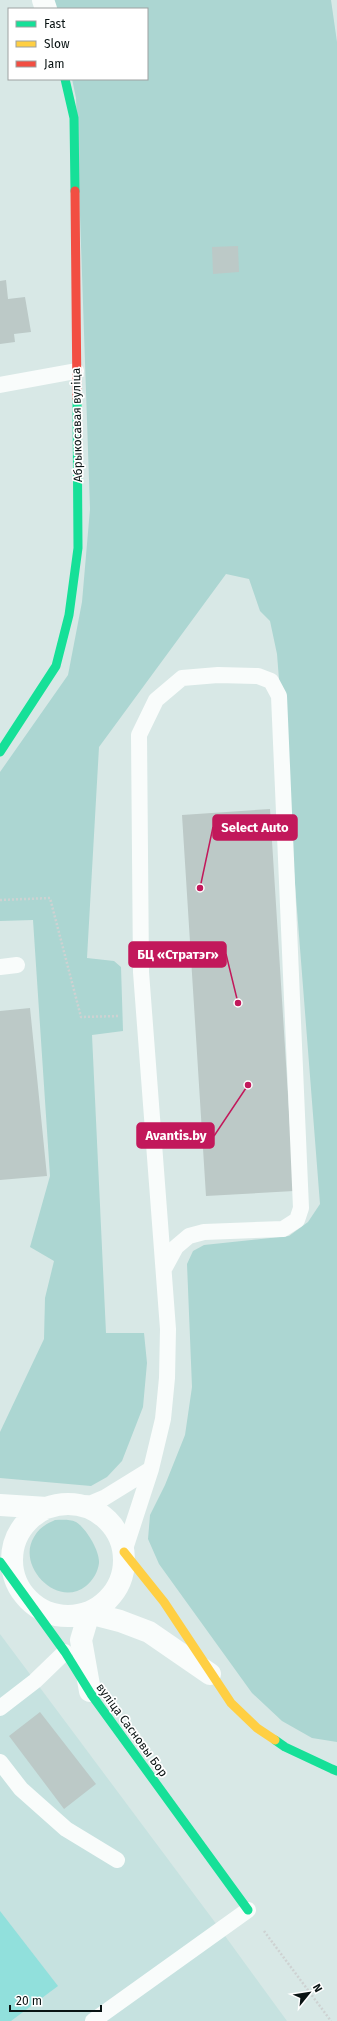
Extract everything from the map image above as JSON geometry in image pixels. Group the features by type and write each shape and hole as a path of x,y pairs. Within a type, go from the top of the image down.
{"street":[{"name":"Абрыкосавая вуліца","path":"0,752 56,666 69,615 78,548 74,118 65,80"},
{"path":"59,1504 72,1504 90,1508 107,1518 118,1534 124,1552 124,1571 117,1589 105,1603 90,1613 71,1617 52,1615 35,1607 22,1593 13,1572 11,1561 14,1544 21,1529 28,1520 47,1508 59,1504"},
{"path":"0,1505 47,1508"},
{"path":"124,1552 164,1602 210,1674 231,1703 257,1728 285,1747 335,1769"},
{"name":"вуліца Сасновы Бор","path":"0,1562 64,1652 91,1694 248,1910"},
{"path":"90,1613 120,1621 149,1632 210,1674"},
{"path":"90,1613 81,1640 91,1694"}],"lane":[{"path":"0,385 76,371"},
{"path":"124,1552 151,1469 163,1419 167,1378 168,1329 141,972 140,735 156,700 182,678 218,675 258,676 271,681 279,696 302,1208 298,1220 283,1229 204,1232 189,1236 176,1247 164,1269"},
{"path":"0,968 17,965"},
{"path":"72,1504 92,1503 104,1498 151,1469"},
{"path":"0,1708 35,1681 64,1652"},
{"path":"0,1762 21,1789 66,1829 117,1860"},
{"path":"93,2021 248,1910"}],"path":[{"path":"0,900 50,898 81,1017 144,1015"},
{"path":"248,1910 331,2021"}],"shaded area":[{"path":"54,0 331,0 337,42 337,1742 312,1738 282,1721 252,1693 159,1564 148,1539 150,1515 165,1485 185,1435 192,1387 187,1264 193,1251 204,1245 289,1236 308,1222 320,1204 277,654 270,621 260,611 249,579 226,574 99,747 87,958 114,961 121,967 123,1031 92,1035 106,1333 144,1333 147,1363 143,1407 122,1461 107,1477 91,1486 0,1478 0,1432 44,1339 45,1298 54,1261 30,1247 50,1176 33,920 0,921 0,772 68,675 82,602 90,509 76,98 72,80 148,80 148,8 57,8"},
{"path":"55,1520 68,1520 76,1522 80,1525 88,1534 95,1546 99,1558 98,1570 95,1576 86,1586 75,1592 63,1592 52,1588 42,1581 30,1560 30,1548 34,1537 38,1531"},
{"path":"0,1634 220,1929 287,2021 0,2021"}],"water":[{"path":"0,1911 58,1986 11,2021 0,2021"}],"building":[{"path":"238,246 239,272 213,274 212,247"},
{"path":"6,280 8,299 25,297 31,332 14,334 15,342 0,344 0,281"},
{"path":"270,809 294,1191 206,1196 182,815"},
{"path":"30,1008 47,1176 0,1180 0,1011"},
{"path":"40,1712 96,1784 64,1809 9,1736"}],"traffic: fast":[{"path":"65,80 74,118 75,191"},
{"path":"0,752 56,666 69,615 78,548 77,399"},
{"path":"0,1562 65,1652 91,1694 248,1910"},
{"path":"275,1740 285,1747 332,1769"},
{"path":"332,1769 337,1771"}],"traffic: slow":[{"path":"124,1552 164,1602 231,1703 257,1728 275,1740"}],"traffic: jam":[{"path":"75,191 77,399"}],"place":[{"name":"Select Auto","path":"200,888"},
{"name":"БЦ «Стратэг»","path":"238,1003"},
{"name":"Avantis.by","path":"248,1085"}]}
